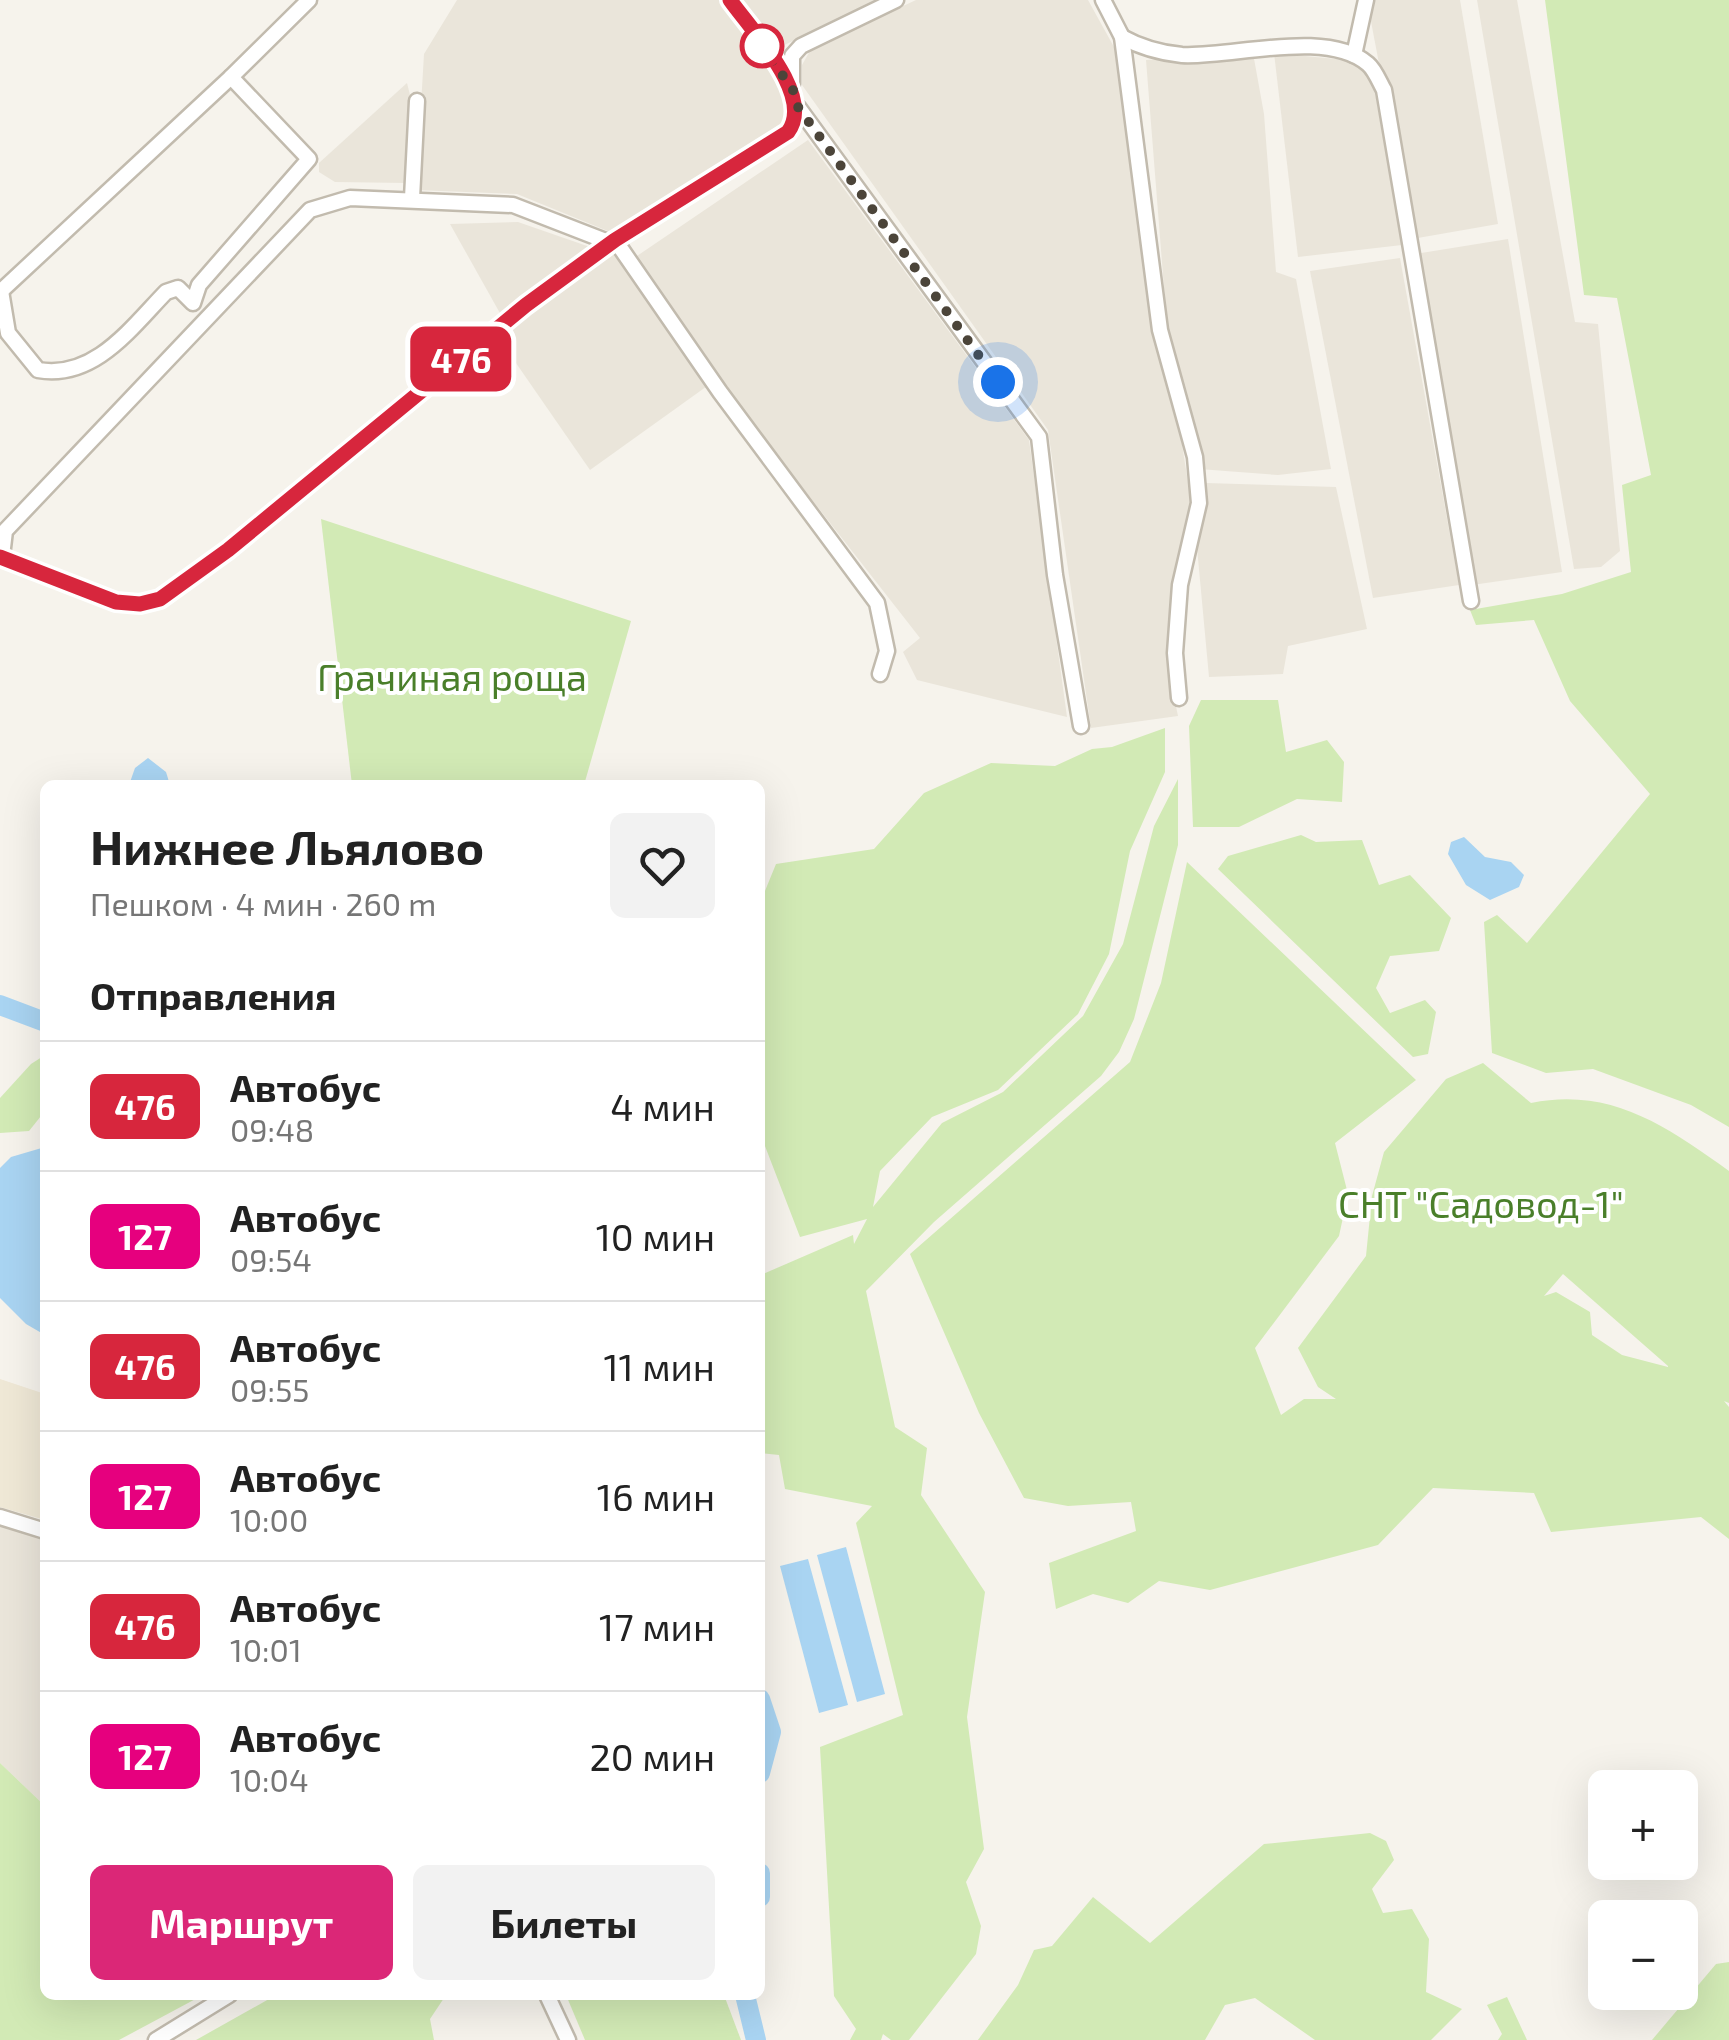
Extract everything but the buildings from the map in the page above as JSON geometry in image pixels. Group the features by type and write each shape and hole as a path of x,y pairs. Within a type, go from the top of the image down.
{"street":[{"path":"231,76 309,159 199,285 193,303 178,288 166,292 108,351 88,364 53,373 38,370 8,333 1,292 309,0"},
{"path":"730,0 793,90"},
{"path":"896,0 800,46 790,70 793,90 798,107 1039,437 1055,575 1081,726"},
{"path":"1103,0 1122,37 1160,330 1195,458 1199,503 1180,586 1175,652 1179,698"},
{"path":"1354,55 1366,0"},
{"path":"1122,37 1184,55 1266,47 1354,55 1370,66 1384,90 1472,601"},
{"path":"412,198 417,100"},
{"path":"798,107 788,132 613,242 526,305 242,538 160,599 140,604 116,602 1,557 2,529 310,210 350,198 513,205 613,242 877,602 887,651 880,674"},
{"path":"0,1517 40,1529"},
{"path":"156,2040 221,2000"},
{"path":"549,2000 568,2040"}],"shaded area":[{"path":"457,0 719,0 789,97 789,118 615,234 517,194 416,190 424,54"},
{"path":"742,0 879,0 776,49"},
{"path":"916,0 1088,0 1114,47 1156,346 1180,432 1191,501 1167,663 1178,716 1091,728 1048,430 802,85 802,65 811,49"},
{"path":"1367,0 1460,0 1498,224 1412,239"},
{"path":"1477,0 1517,0 1575,322 1598,324 1620,551 1601,567 1574,569"},
{"path":"1253,53 1264,114 1276,272 1296,279 1331,469 1278,475 1199,469 1167,326 1146,60"},
{"path":"1274,53 1357,61 1372,75 1402,245 1298,257"},
{"path":"407,83 410,95 406,183 335,182 319,172 319,163"},
{"path":"808,140 1029,440 1067,717 917,680 903,652 920,638 730,395 634,258"},
{"path":"518,222 590,247 501,315 450,224"},
{"path":"1508,239 1562,572 1472,585 1415,254"},
{"path":"617,251 710,384 590,470 498,337"},
{"path":"1400,258 1459,585 1373,598 1310,271"},
{"path":"1206,483 1336,487 1367,629 1288,646 1283,674 1209,677 1196,537"},
{"path":"0,1379 40,1392 40,1519 0,1507"},
{"path":"0,1521 40,1533 40,1801 0,1763"}],"green space":[{"path":"1545,0 1729,0 1729,1127 1691,1105 1593,1069 1546,1073 1492,1053 1484,922 1497,915 1527,943 1650,794 1570,701 1534,620 1476,625 1470,610 1562,594 1631,572 1622,485 1651,475 1617,298 1584,295"},
{"name":"Грачиная роща","path":"321,519 631,621 585,780 351,780"},
{"path":"1201,700 1278,700 1286,752 1327,740 1344,762 1342,802 1297,799 1239,827 1193,827 1189,726"},
{"path":"1165,728 1165,772 1130,851 1109,954 1078,1014 998,1090 932,1117 880,1171 873,1207 942,1123 1003,1092 1083,1016 1123,944 1154,826 1178,779 1178,845 1134,1019 1119,1052 1101,1076 934,1222 866,1291 895,1427 927,1448 921,1495 985,1592 967,1717 984,1849 966,1882 981,1926 976,1954 909,2040 891,2040 883,2034 881,2040 850,2040 856,2029 834,1996 820,1747 903,1715 856,1523 872,1506 785,1489 779,1455 765,1454 765,1273 853,1235 854,1244 867,1219 800,1237 765,1146 765,891 776,864 874,849 924,793 991,763 1055,766 1092,749 1112,747"},
{"path":"1301,835 1316,842 1362,840 1379,885 1410,875 1451,918 1439,951 1390,956 1376,988 1390,1013 1425,1000 1436,1012 1428,1054 1413,1057 1218,869 1228,856"},
{"name":"СНТ \"Садовод-1\"","path":"1187,862 1416,1080 1335,1143 1348,1194 1339,1236 1255,1348 1281,1415 1304,1399 1336,1399 1318,1387 1298,1348 1366,1256 1372,1196 1384,1152 1446,1079 1483,1063 1531,1103 1587,1101 1636,1114 1683,1139 1729,1171 1729,1403 1724,1401 1729,1407 1729,1539 1701,1517 1551,1532 1534,1493 1433,1488 1378,1545 1210,1590 1159,1581 1128,1603 1093,1594 1056,1609 1049,1563 1136,1531 1131,1502 1068,1506 1024,1498 979,1413 910,1254 1130,1062 1161,983","holes":["1563,1274 1668,1367 1622,1355 1592,1335 1590,1312 1556,1292 1544,1296"]},
{"path":"40,1058 40,1117 29,1131 0,1133 0,1098"},
{"path":"0,1763 40,1801 40,2000 194,2000 119,2040 0,2040"},
{"path":"1370,1833 1386,1841 1394,1860 1372,1889 1383,1913 1412,1909 1429,1939 1426,1992 1462,2009 1431,2040 1315,2040 1255,1998 1225,2005 1205,2040 978,2040 1018,1985 1034,1950 1052,1946 1093,1897 1150,1943 1264,1844"},
{"path":"1729,1962 1729,2040 1652,2040 1677,2010 1698,2010 1698,1985 1716,1964"},
{"path":"1507,1997 1527,2040 1498,2040 1502,2034 1487,2005"},
{"path":"267,2000 443,2000 430,2019 434,2040 196,2040"},
{"path":"568,2000 726,2000 741,2040 585,2040"}],"water":[{"path":"148,758 166,772 168,780 131,780 135,768"},
{"path":"1464,837 1485,857 1511,862 1524,875 1519,887 1490,900 1466,885 1448,854 1451,842"},
{"path":"40,1148 40,1332 0,1298 0,1168 11,1157"},
{"path":"846,1547 885,1694 857,1702 817,1555"},
{"path":"808,1559 848,1705 819,1713 780,1566"}],"waterway":[{"path":"0,1005 40,1020"},
{"path":"765,1714 771,1732 765,1754"},
{"path":"746,2000 756,2040"}],"bus line":[{"name":"476","path":"0,557 11,558 116,602 140,604 160,599 228,550 526,305 615,240 788,132 798,107 793,90 730,0"}],"route":[{"path":"762,46 793,90 798,107 998,382"}]}
